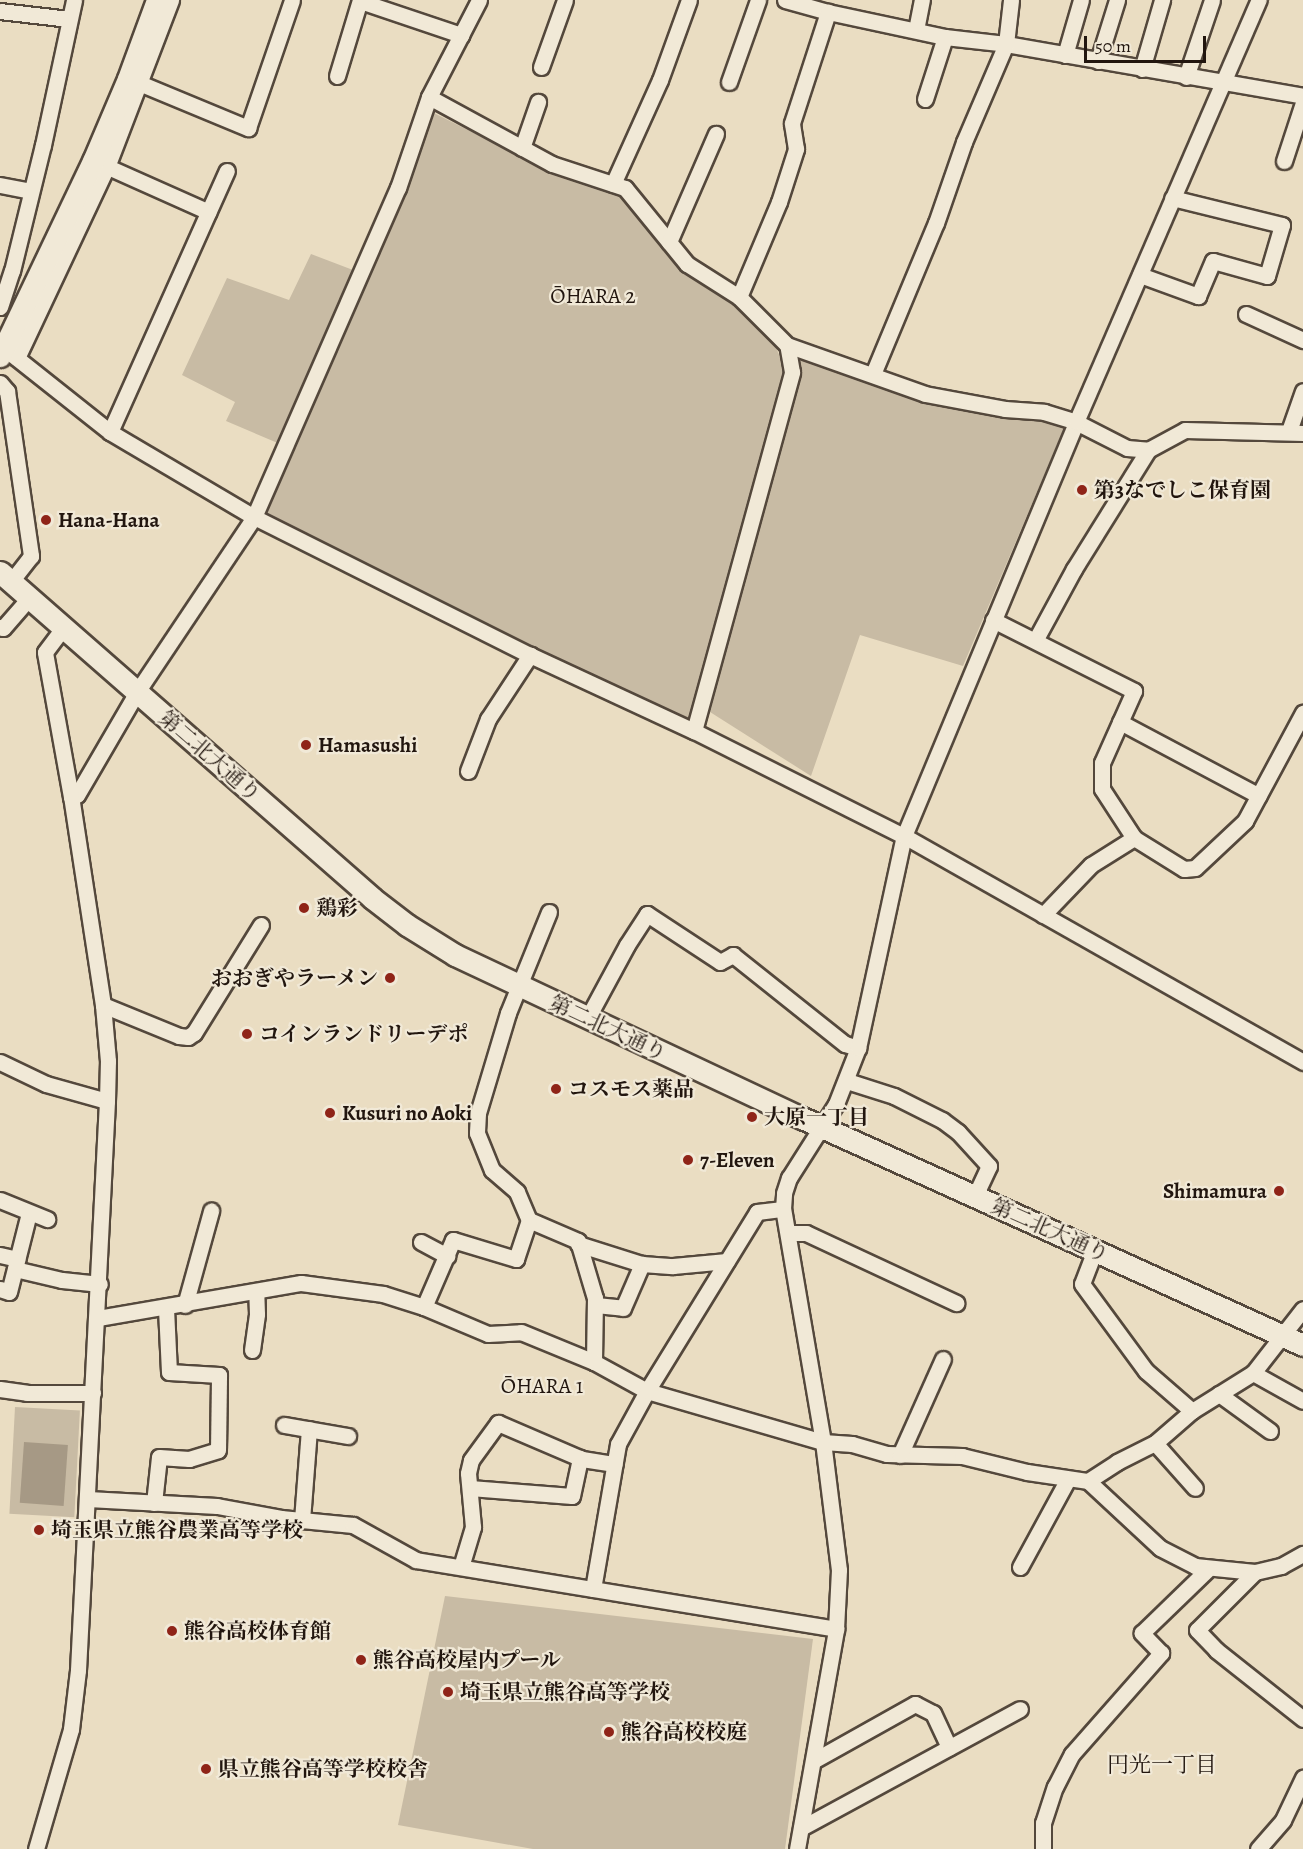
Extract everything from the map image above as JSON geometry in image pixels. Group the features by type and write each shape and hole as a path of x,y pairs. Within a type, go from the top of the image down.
{"street":[{"path":"24,309 2,303 74,0"},
{"path":"134,81 157,0"},
{"path":"7,354 100,164 171,0"},
{"path":"134,81 248,128 292,0"},
{"path":"337,76 360,0 461,35"},
{"path":"71,797 77,795 137,692 254,517 399,188 429,97 479,0"},
{"path":"541,67 565,0"},
{"path":"613,184 660,80 689,0"},
{"path":"729,82 758,0"},
{"path":"785,0 828,12 945,37 1006,44 1224,84 1303,96"},
{"path":"916,30 922,0"},
{"path":"873,374 1006,44 1011,0"},
{"path":"1065,55 1081,0"},
{"path":"1098,61 1117,0"},
{"path":"1142,69 1162,0"},
{"path":"1186,76 1212,0"},
{"path":"797,1849 836,1629 838,1570 823,1442 789,1233 783,1209 789,1178 822,1127 847,1081 858,1048 904,836 1076,422 1259,0"},
{"path":"0,11 69,19"},
{"path":"739,297 779,202 796,149 792,123 828,12"},
{"path":"925,99 945,37"},
{"path":"429,97 552,164 625,188 687,264 739,297 787,345 925,393 1005,409 1044,412 1076,422 1126,448 1148,450"},
{"path":"522,148 538,102"},
{"path":"1284,161 1303,103"},
{"path":"669,242 716,134"},
{"path":"100,164 209,212"},
{"path":"7,354 24,309 100,164"},
{"path":"110,432 227,171"},
{"path":"0,185 30,191"},
{"path":"1140,275 1198,296 1213,261 1267,276 1282,225 1172,198"},
{"path":"1246,314 1303,340"},
{"path":"694,731 792,372 787,345"},
{"path":"7,354 110,432 254,517 530,655 694,731 904,836 1303,1062"},
{"path":"0,383 7,391 31,556 6,577"},
{"path":"1036,639 1074,569 1148,450 1185,430 1296,432 1303,391"},
{"name":"第二北大通り","path":"6,577 372,898 407,925 455,955 587,1019 1303,1345"},
{"path":"0,627 3,628 29,598"},
{"path":"993,620 1036,639 1134,691 1102,763 1102,789 1134,838 1184,869 1195,868 1245,821 1303,713"},
{"path":"36,1849 71,1729 78,1670 98,1318 108,1061 103,1005 71,797 45,652 64,627"},
{"path":"468,771 488,719 530,655"},
{"path":"1120,722 1259,796"},
{"path":"1042,915 1091,865 1134,838"},
{"path":"424,1307 453,1240 516,1259 529,1220 517,1192 492,1170 477,1133 478,1113 517,986 549,912"},
{"path":"587,1019 627,945 647,914 720,962 734,955 845,1044 858,1048"},
{"path":"103,1005 179,1036 188,1037 194,1033 261,925"},
{"path":"0,1062 46,1084 107,1101"},
{"path":"847,1081 894,1096 942,1120 958,1132 989,1166 975,1196"},
{"path":"0,1200 47,1219"},
{"path":"593,1589 618,1444 646,1391 757,1212 783,1209"},
{"path":"185,1305 211,1211"},
{"path":"0,1289 9,1292 29,1213"},
{"path":"529,1220 578,1241 596,1305 594,1362"},
{"path":"789,1233 806,1233 956,1303"},
{"path":"421,1242 447,1256"},
{"path":"578,1244 642,1264 673,1266 728,1261"},
{"path":"1095,1250 1082,1284 1146,1371 1192,1411"},
{"path":"0,1255 16,1264 62,1280 99,1284"},
{"path":"596,1305 623,1308 642,1264"},
{"path":"98,1318 185,1305 301,1283 383,1293 424,1307 488,1334 521,1332 594,1362 646,1391 823,1442 852,1444 887,1454 962,1456 1027,1472 1088,1481 1155,1443 1192,1411 1252,1373 1303,1309"},
{"path":"252,1350 257,1314 256,1291"},
{"path":"154,1503 159,1457 189,1459 218,1450 219,1375 169,1372 166,1308"},
{"path":"900,1455 943,1359"},
{"path":"1252,1373 1303,1401"},
{"path":"0,1389 27,1393 93,1393"},
{"path":"1219,1394 1270,1431"},
{"path":"461,1567 473,1527 470,1488 471,1460 498,1423 580,1458 615,1464"},
{"path":"284,1425 348,1436"},
{"path":"302,1520 309,1429"},
{"path":"1155,1443 1195,1488"},
{"path":"470,1488 572,1496 580,1458"},
{"path":"1020,1567 1068,1479"},
{"path":"1088,1481 1160,1548 1196,1566 1255,1572 1281,1566 1303,1554"},
{"path":"88,1499 217,1506 353,1526 416,1560 836,1629"},
{"path":"1043,1849 1043,1823 1055,1787 1072,1754 1161,1653 1142,1633 1208,1569"},
{"path":"1255,1572 1197,1630 1216,1650 1303,1719"},
{"path":"813,1761 915,1704 933,1713 949,1748"},
{"path":"801,1828 1020,1709"},
{"path":"1258,1849 1283,1820 1301,1789"}],"shaded area":[{"path":"432,112 554,173 620,192 686,270 730,300 776,347 785,370 692,725 263,513 414,169"},
{"path":"311,254 353,270 280,444 226,421 235,402 182,375 227,278 289,300"},
{"path":"802,357 1065,426 963,666 860,635 811,776 710,712"},
{"path":"15,1407 80,1410 74,1517 9,1514"},
{"path":"24,1442 68,1445 64,1506 20,1503"},
{"name":"熊谷高校校庭","path":"445,1596 813,1639 785,1849 533,1849 398,1825"}],"place":[{"name":"第3なでしこ保育園","path":"1082,490"},
{"name":"Hana-Hana","path":"46,520"},
{"name":"Hamasushi","path":"306,745"},
{"name":"鶏彩","path":"304,908"},
{"name":"おおぎやラーメン","path":"390,978"},
{"name":"コインランドリーデポ","path":"247,1034"},
{"name":"コスモス薬品","path":"556,1089"},
{"name":"Kusuri no Aoki","path":"330,1113"},
{"name":"大原一丁目","path":"752,1117"},
{"name":"7-Eleven","path":"688,1160"},
{"name":"Shimamura","path":"1279,1191"},
{"name":"埼玉県立熊谷農業高等学校","path":"39,1530"},
{"name":"熊谷高校体育館","path":"172,1631"},
{"name":"熊谷高校屋内プール","path":"361,1660"},
{"name":"埼玉県立熊谷高等学校","path":"448,1692"},
{"name":"熊谷高校校庭","path":"609,1732"},
{"name":"県立熊谷高等学校校舎","path":"206,1769"}],"district":[{"name":"ŌHARA 2","path":"593,297"},
{"name":"ŌHARA 1","path":"542,1387"},
{"name":"円光一丁目","path":"1162,1766"}]}
